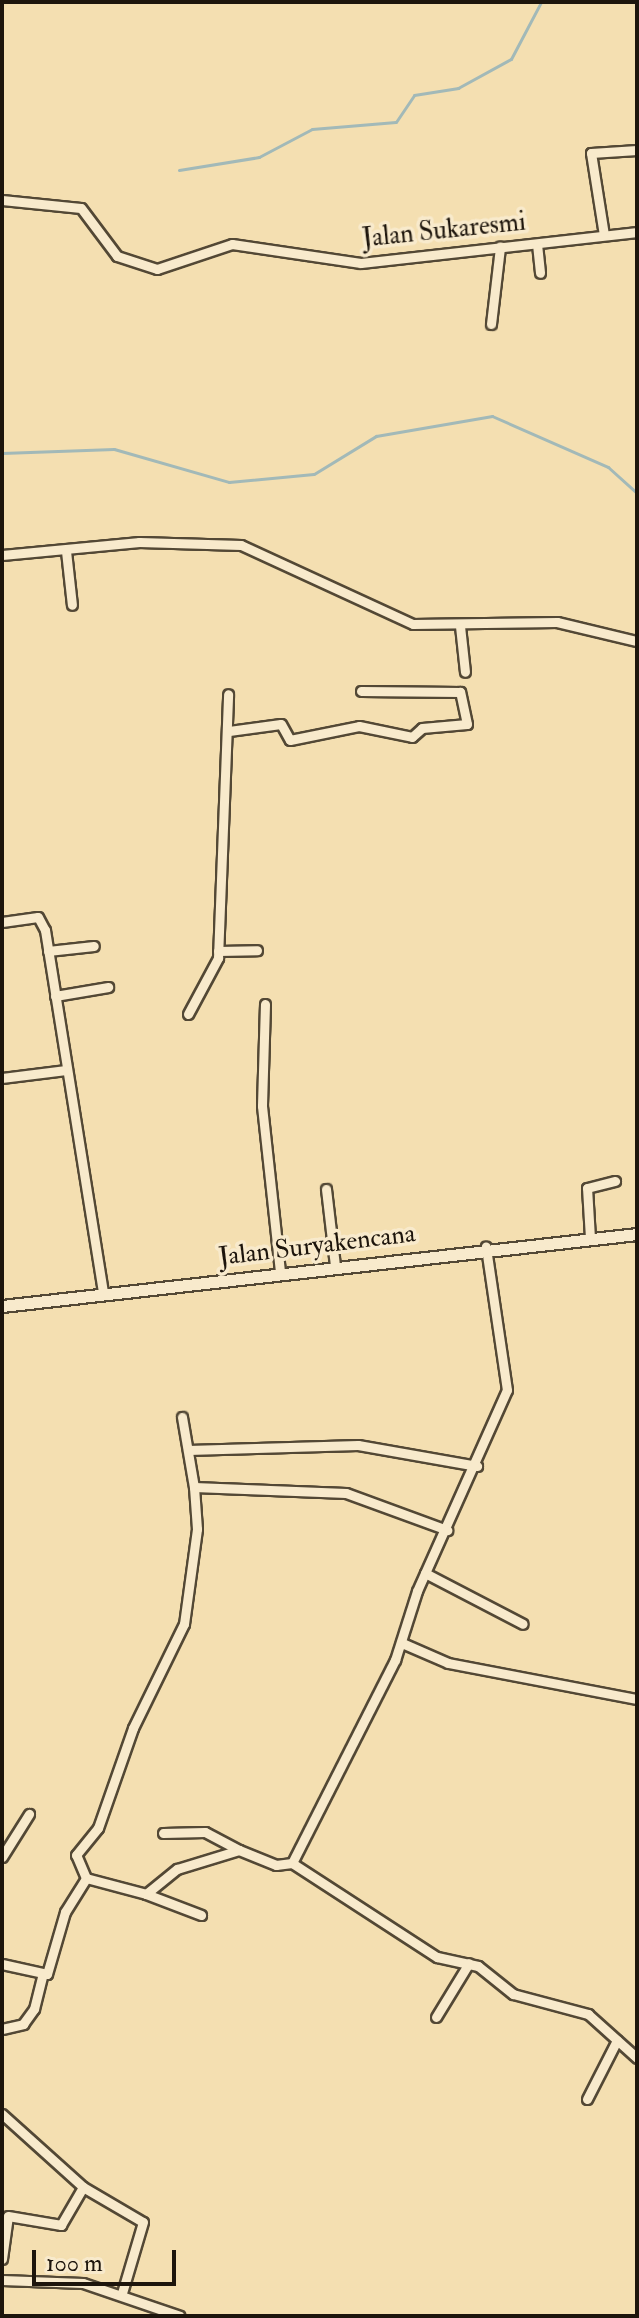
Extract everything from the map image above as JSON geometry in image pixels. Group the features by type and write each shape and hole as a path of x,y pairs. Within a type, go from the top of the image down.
{"street":[{"path":"604,235 591,153 637,150"},
{"name":"Jalan Sukaresmi","path":"2,200 81,208 117,256 140,268 184,265 232,244 361,263 637,232"},
{"path":"537,244 540,273"},
{"path":"491,324 500,247"},
{"path":"2,555 154,542 241,545 400,619 460,626 557,622 637,641"},
{"path":"66,551 72,605"},
{"path":"460,626 465,672"},
{"path":"229,731 281,724 285,740 359,726 412,737 424,727 467,724 460,692 361,691"},
{"path":"188,1014 200,1003 218,951 218,824 229,731 228,694"},
{"path":"2,922 38,917 48,951 65,1070 93,1201 103,1293"},
{"path":"48,951 94,946"},
{"path":"218,951 257,950"},
{"path":"55,996 108,987"},
{"path":"265,1004 262,1106 280,1273"},
{"path":"2,1078 65,1070"},
{"path":"590,1238 587,1188 615,1181"},
{"path":"326,1189 335,1266"},
{"name":"Jalan Suryakencana","path":"2,1306 486,1247 637,1234"},
{"path":"292,1863 402,1643 425,1573 477,1466 508,1384 486,1247"},
{"path":"2,2029 23,2024 34,2009 42,1976 86,1878 76,1855 98,1828 133,1728 184,1624 197,1529 194,1487 182,1417"},
{"path":"188,1450 358,1445 477,1466"},
{"path":"194,1487 346,1493 447,1530"},
{"path":"425,1573 523,1624"},
{"path":"402,1643 448,1663 637,1699"},
{"path":"2,1857 29,1814"},
{"path":"163,1833 205,1832 239,1850 292,1863 433,1954 469,1963 508,1992 584,2012 637,2058"},
{"path":"146,1894 177,1869 239,1850"},
{"path":"86,1878 146,1894 201,1915"},
{"path":"436,2017 469,1963"},
{"path":"2,1964 42,1976"},
{"path":"587,2099 617,2040"},
{"path":"2,2114 83,2187 143,2222 122,2293"},
{"path":"2,2209 61,2225 83,2187"},
{"path":"2,2259 6,2220 15,2213"},
{"path":"2,2280 83,2283 122,2293 180,2316"}],"waterway":[{"path":"179,170 259,157 312,129 396,122 414,95 458,88 511,59 541,2"},
{"path":"2,453 114,449 229,482 314,474 376,436 492,416 608,467 637,493"}]}
